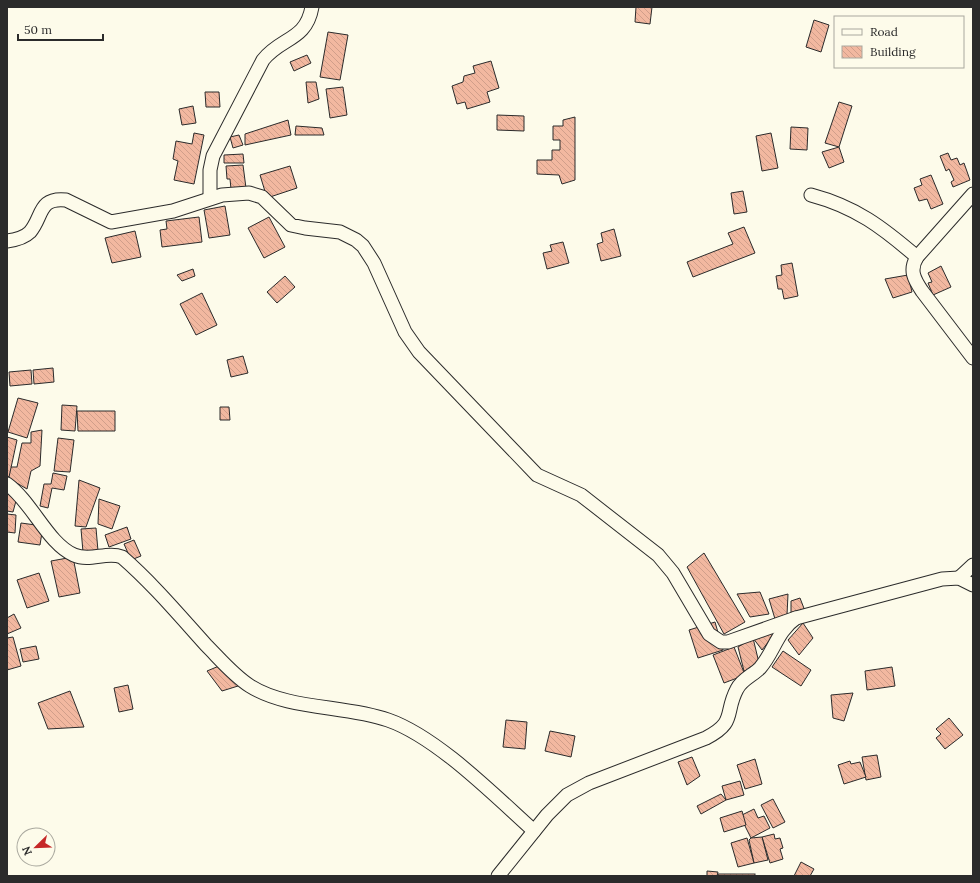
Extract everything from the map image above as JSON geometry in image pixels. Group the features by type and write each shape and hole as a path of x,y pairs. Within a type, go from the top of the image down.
{"street":[{"path":"210,198 210,170 213,156 263,60 272,51 302,30 310,18 312,7"},
{"path":"7,241 20,238 30,232 43,208 53,201 66,200 111,222 173,211 210,198 228,194 255,194 269,202 291,225 340,232 356,240 369,254 405,332 419,352 537,475 581,495 658,556 672,573 703,626 715,640 728,642 796,618 942,579 959,578 973,584"},
{"path":"973,194 917,257 912,269 915,280 973,358"},
{"path":"811,195 827,199 861,213 884,229 917,257"},
{"path":"7,484 24,498 62,547 72,555 84,557 116,554 122,557 226,666 252,687 266,693 303,703 367,713 390,720 436,747 534,831"},
{"path":"959,578 973,565"},
{"path":"498,876 557,804 578,788 706,738 722,728 729,717 736,690 739,685 760,667 778,636 789,623 796,618"}],"building":[{"path":"636,7 652,7 650,24 635,22"},
{"path":"814,20 829,25 821,52 806,47"},
{"path":"328,32 348,35 340,80 320,77"},
{"path":"307,55 311,63 294,71 290,62"},
{"path":"491,61 499,88 487,92 490,102 467,109 465,102 457,104 452,86 463,82 464,76 475,73 473,66"},
{"path":"306,82 316,82 319,99 308,103"},
{"path":"343,87 347,115 330,118 326,89"},
{"path":"205,92 219,92 220,107 206,107"},
{"path":"839,102 852,106 839,147 825,143"},
{"path":"193,106 196,123 182,125 179,109"},
{"path":"497,115 524,116 524,131 497,130"},
{"path":"575,117 575,180 562,184 559,175 537,174 537,160 552,160 552,150 560,150 560,140 553,140 553,126 563,126 563,120"},
{"path":"288,120 291,135 245,145 245,134"},
{"path":"296,126 322,128 324,135 295,135"},
{"path":"791,127 808,128 807,150 790,149"},
{"path":"194,133 204,135 194,184 174,180 178,161 173,159 176,141 192,144"},
{"path":"771,133 778,168 762,171 756,136"},
{"path":"239,135 243,145 233,148 230,137"},
{"path":"839,147 844,162 829,168 822,152"},
{"path":"948,153 951,160 957,158 960,165 964,163 970,180 953,187 951,182 954,180 949,169 946,171 940,156"},
{"path":"243,154 244,163 224,163 224,155"},
{"path":"243,165 246,188 231,189 230,179 227,179 226,166"},
{"path":"290,166 297,188 267,198 260,175"},
{"path":"931,175 943,204 931,209 927,199 919,201 914,188 922,185 920,179"},
{"path":"743,191 747,212 734,214 731,193"},
{"path":"225,206 230,235 209,238 204,210"},
{"path":"199,217 202,242 162,247 160,230 167,229 166,221"},
{"path":"269,217 285,247 264,258 248,228"},
{"path":"744,227 755,253 693,277 687,262 733,244 728,233"},
{"path":"614,229 621,256 601,261 597,244 603,242 601,233"},
{"path":"135,231 141,257 112,263 105,238"},
{"path":"563,242 569,263 547,269 543,253 552,251 550,245"},
{"path":"792,263 798,296 784,299 782,289 778,289 776,276 782,275 781,265"},
{"path":"941,266 951,287 933,295 928,283 932,282 928,273"},
{"path":"193,269 195,276 182,281 177,275"},
{"path":"908,275 912,292 893,298 885,279"},
{"path":"285,276 295,287 277,303 267,292"},
{"path":"202,293 217,325 196,335 180,304"},
{"path":"243,356 248,373 231,377 227,360"},
{"path":"53,368 54,382 34,384 33,370"},
{"path":"31,370 32,384 10,386 9,372"},
{"path":"18,398 38,403 27,438 8,432"},
{"path":"62,405 77,406 75,431 61,430"},
{"path":"220,407 229,407 230,420 220,420"},
{"path":"77,411 115,411 115,431 78,431"},
{"path":"42,430 40,466 31,471 27,489 8,478 8,467 17,467 22,443 31,443 31,432"},
{"path":"7,437 17,440 9,477 7,476"},
{"path":"58,438 74,440 70,472 54,471"},
{"path":"53,473 67,476 64,490 52,488 48,508 40,506 44,484 51,484"},
{"path":"79,480 100,488 86,527 75,526"},
{"path":"7,494 17,497 13,512 7,511"},
{"path":"99,499 120,506 112,529 98,524"},
{"path":"7,514 16,515 15,533 7,532"},
{"path":"21,523 43,526 40,545 18,542"},
{"path":"127,527 131,539 109,547 105,535"},
{"path":"96,528 98,551 83,552 81,529"},
{"path":"134,540 141,556 131,560 124,544"},
{"path":"704,553 745,622 724,634 687,567"},
{"path":"73,557 80,593 59,597 51,561"},
{"path":"39,573 49,601 27,608 17,580"},
{"path":"760,592 769,614 750,617 737,594"},
{"path":"788,594 787,615 775,619 769,599"},
{"path":"800,598 805,611 791,616 791,601"},
{"path":"14,614 21,628 7,634 7,618"},
{"path":"715,622 723,650 698,658 689,630"},
{"path":"803,623 813,638 799,655 788,640"},
{"path":"777,631 762,650 753,638"},
{"path":"13,637 21,666 7,670 7,638"},
{"path":"753,638 760,667 744,671 738,647"},
{"path":"36,646 39,659 23,662 20,649"},
{"path":"734,647 745,675 724,683 713,655"},
{"path":"783,651 811,670 801,686 772,667"},
{"path":"219,666 238,686 222,691 207,671"},
{"path":"892,667 895,686 867,690 865,671"},
{"path":"128,685 133,709 119,712 114,688"},
{"path":"70,691 84,727 48,729 38,703"},
{"path":"853,693 844,721 833,718 831,695"},
{"path":"949,718 963,735 945,749 936,738 941,734 936,729"},
{"path":"506,720 527,722 525,749 503,747"},
{"path":"550,731 575,736 571,757 545,751"},
{"path":"877,755 881,777 866,780 862,757"},
{"path":"692,757 700,776 687,785 678,762"},
{"path":"755,759 762,784 745,789 737,765"},
{"path":"850,761 851,764 860,762 866,777 844,784 838,765"},
{"path":"740,781 744,795 726,800 722,786"},
{"path":"721,794 726,800 701,814 697,806"},
{"path":"773,799 785,822 773,828 761,805"},
{"path":"754,809 758,818 764,816 770,828 751,838 740,816"},
{"path":"742,811 746,825 724,832 720,818"},
{"path":"774,834 775,839 780,838 783,848 780,849 783,859 770,863 762,837"},
{"path":"762,837 768,860 754,863 749,840 751,838"},
{"path":"747,838 754,863 738,867 731,843"},
{"path":"801,862 814,869 810,876 794,876"},
{"path":"707,871 718,872 717,876 707,876"},
{"path":"718,874 755,874 755,876 718,876"}]}
